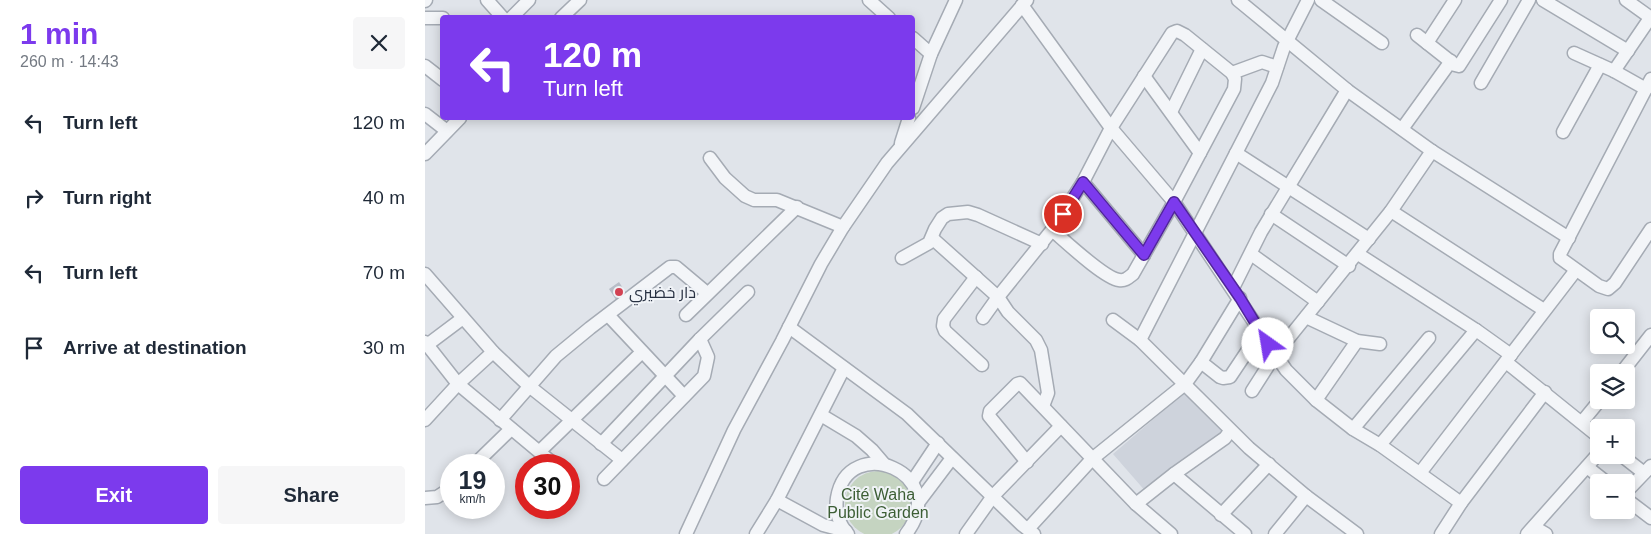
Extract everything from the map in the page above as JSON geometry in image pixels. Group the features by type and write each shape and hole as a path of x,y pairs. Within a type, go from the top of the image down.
{"street":[{"path":"487,0 500,15"},
{"path":"514,15 529,0"},
{"path":"564,15 580,0"},
{"path":"869,0 886,15"},
{"path":"915,103 931,54 956,0"},
{"path":"1238,0 1347,90 1432,151 1569,238"},
{"path":"1140,340 1272,83 1287,39 1308,0"},
{"path":"1321,0 1383,43"},
{"path":"1455,0 1422,39 1455,65 1461,65 1501,0"},
{"path":"1481,83 1529,0"},
{"path":"1543,0 1628,51"},
{"path":"1614,71 1651,18 1626,0"},
{"path":"686,534 734,430 821,264 843,227 870,186 898,150 1025,3 1111,128 1174,202 1286,370 1316,400 1461,503"},
{"path":"425,18 440,18"},
{"path":"983,318 1052,230 1083,182 1111,128 1174,31 1185,35 1232,73 1235,79 1234,89 1133,274 1124,280 1115,279 1098,268 1052,230"},
{"path":"915,40 931,54"},
{"path":"1171,112 1202,49"},
{"path":"1575,53 1648,84 1560,256 1599,286 1608,289 1615,283 1651,229"},
{"path":"1402,129 1451,61"},
{"path":"1232,73 1262,62 1277,67"},
{"path":"1563,132 1600,65"},
{"path":"425,66 440,77"},
{"path":"1144,76 1200,153"},
{"path":"789,327 907,414 993,496 1025,531 1091,459 1185,384 1201,362 1236,293 1251,254 1271,214 1347,90"},
{"path":"915,110 925,117"},
{"path":"425,114 447,131"},
{"path":"425,154 458,120"},
{"path":"898,150 908,120"},
{"path":"1252,391 1275,355 1349,266 1391,211 1432,151"},
{"path":"1236,153 1369,239"},
{"path":"711,158 725,178 745,196 754,200 775,199 843,227"},
{"path":"1083,182 1144,255"},
{"path":"686,315 797,207"},
{"path":"1391,211 1544,310"},
{"path":"902,258 929,243 942,218 948,214 968,212 1042,244"},
{"path":"1271,214 1349,266"},
{"path":"932,238 998,297 1038,344 1048,393 1043,406"},
{"path":"1251,254 1318,302"},
{"path":"1358,254 1477,330 1545,392 1590,429"},
{"path":"500,420 556,356 670,267 676,268 707,293"},
{"path":"1420,473 1576,270"},
{"path":"976,277 944,319 943,326 945,331 983,364"},
{"path":"427,282 493,352 529,386 621,460"},
{"path":"601,444 664,376 748,292"},
{"path":"608,315 684,396"},
{"path":"1306,317 1357,341 1380,344"},
{"path":"463,318 426,343 458,384 542,454"},
{"path":"1113,320 1140,340 1230,430 1306,496 1339,529 1357,534"},
{"path":"1380,445 1477,330"},
{"path":"1201,362 1220,376 1230,377 1261,332"},
{"path":"1628,364 1651,335"},
{"path":"1353,428 1429,338"},
{"path":"604,479 704,376 707,370 708,357 700,339"},
{"path":"1316,400 1357,341"},
{"path":"1639,351 1651,357"},
{"path":"425,420 458,384 493,352"},
{"path":"540,452 642,352"},
{"path":"756,534 777,500 844,368"},
{"path":"1027,462 989,416 991,411 1017,384 1023,385 1091,459 1164,532"},
{"path":"1441,534 1461,503 1545,392"},
{"path":"1582,422 1593,409"},
{"path":"821,415 862,441 884,464"},
{"path":"966,534 993,496 1061,426"},
{"path":"485,454 511,428"},
{"path":"1136,504 1173,474 1225,438 1230,430"},
{"path":"912,482 938,443"},
{"path":"918,503 953,458"},
{"path":"1635,463 1647,469 1635,482"},
{"path":"847,533 839,519 836,505 838,491 845,478 856,469 869,464 884,464 899,470 912,482 917,492 917,514 913,525 906,534"},
{"path":"1221,516 1269,464"},
{"path":"1546,534 1530,530 1590,464"},
{"path":"1587,467 1596,474"},
{"path":"1173,474 1221,516 1245,534"},
{"path":"425,498 440,495"},
{"path":"1275,534 1306,496"},
{"path":"777,500 823,525 847,533"},
{"path":"1635,506 1651,518"}],"shaded area":[{"path":"1185,392 1223,429 1221,436 1147,493 1113,454"}],"green space":[{"name":"Cité Waha Public Garden","path":"878,471 890,474 901,481 910,498 910,510 905,522 896,531 887,535 869,535 860,531 851,522 845,504 848,492 855,481 866,474"}],"building":[{"name":"دار خضيري","path":"619,282 628,296 618,303 609,289"}],"place":[{"name":"دار خضيري","path":"619,292"}],"route":[{"path":"1063,214 1083,182 1144,255 1174,202 1240,298 1268,344"}]}
